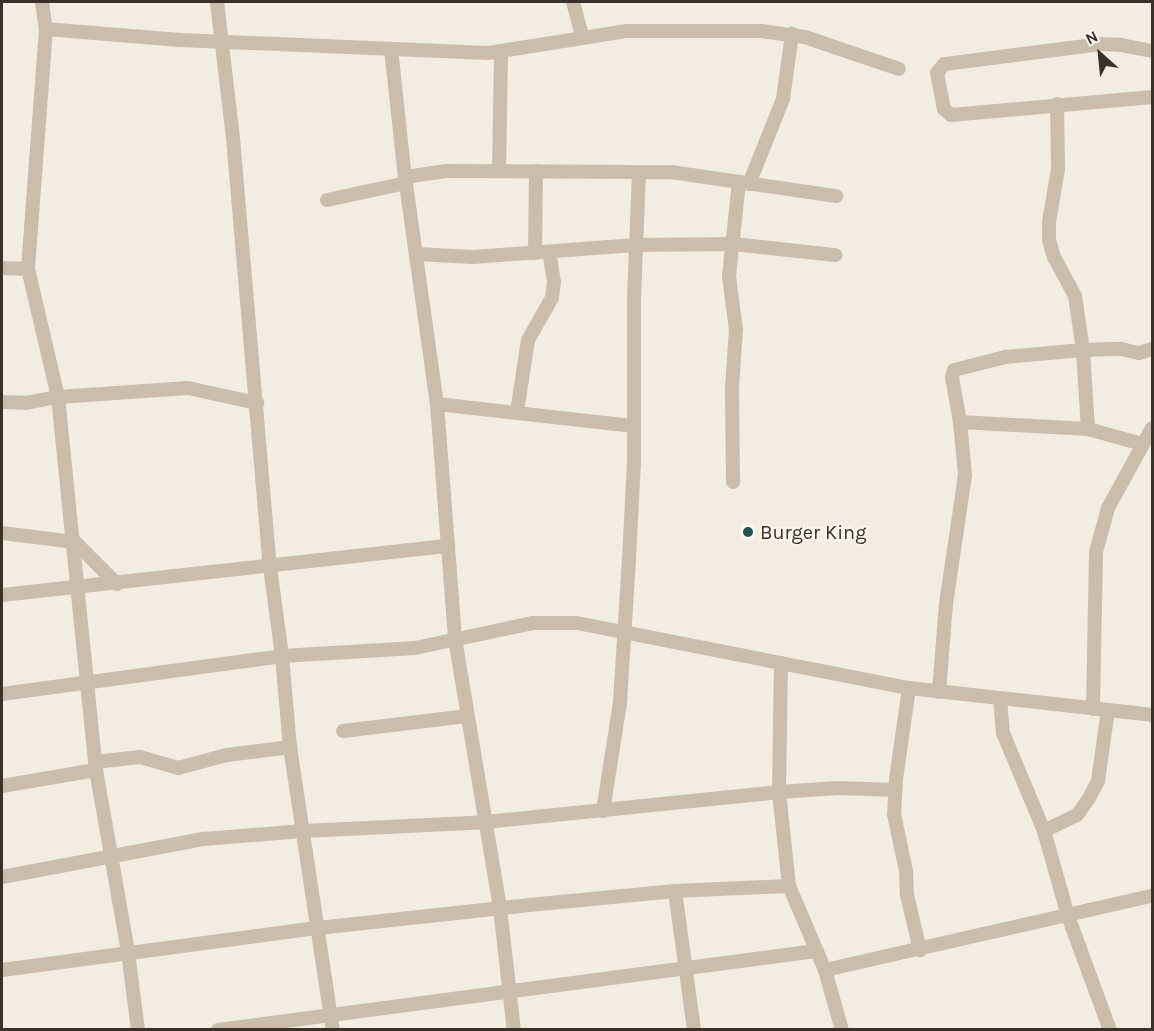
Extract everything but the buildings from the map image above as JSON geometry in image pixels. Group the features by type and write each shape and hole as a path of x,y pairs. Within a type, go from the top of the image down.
{"street":[{"path":"42,2 46,29 28,269 58,397 96,766 128,952 138,1029"},
{"path":"217,2 233,138 270,567 282,656 290,747 332,1022"},
{"path":"573,2 582,36"},
{"path":"46,29 221,42 501,53 582,36 627,31 761,31 792,34 899,69"},
{"path":"733,482 732,388 736,330 729,276 733,244 744,183 783,99 792,34"},
{"path":"1152,51 1122,45 1090,45 944,64 937,73 944,109 951,114 1152,97"},
{"path":"391,49 405,180 437,404 455,639 500,908 514,1029"},
{"path":"499,171 501,53"},
{"path":"1057,104 1058,159 1049,222 1049,240 1054,257 1075,296 1083,350 1088,429"},
{"path":"327,200 446,171 671,172 836,196"},
{"path":"517,412 528,340 552,298 554,282 542,253 536,171"},
{"path":"603,811 621,702 625,631 634,462 632,426 639,172"},
{"path":"417,254 473,257 636,245 733,244 835,255"},
{"path":"2,268 28,269"},
{"path":"939,692 946,604 964,475 960,422 952,377 954,370 1005,357 1083,350 1121,349 1139,353 1152,349"},
{"path":"2,402 26,403 58,397 189,388 257,403"},
{"path":"437,404 632,426"},
{"path":"960,422 1088,429 1142,444"},
{"path":"1093,709 1096,552 1108,508 1152,428"},
{"path":"2,532 66,541 71,538"},
{"path":"71,538 117,584"},
{"path":"2,595 76,589 448,546"},
{"path":"2,694 282,656 415,648 533,623 577,623 909,688 1152,716"},
{"path":"781,663 779,792 789,886 825,970 838,1029"},
{"path":"909,688 895,790 894,814 906,871 907,895 920,950"},
{"path":"1000,699 1003,733 1044,831 1068,916 1110,1029"},
{"path":"1044,831 1077,815 1088,801 1098,781 1108,710"},
{"path":"343,731 468,716"},
{"path":"2,786 140,757 178,768 227,755 290,747"},
{"path":"2,877 112,858 180,843 304,831 485,822 779,792 838,788 895,790"},
{"path":"2,970 318,928 500,908 675,891 789,886"},
{"path":"675,891 684,970 694,1029"},
{"path":"825,970 1152,896"},
{"path":"218,1029 332,1022 511,990 684,970 816,951"}],"place":[{"name":"Burger King","path":"748,532"}]}
